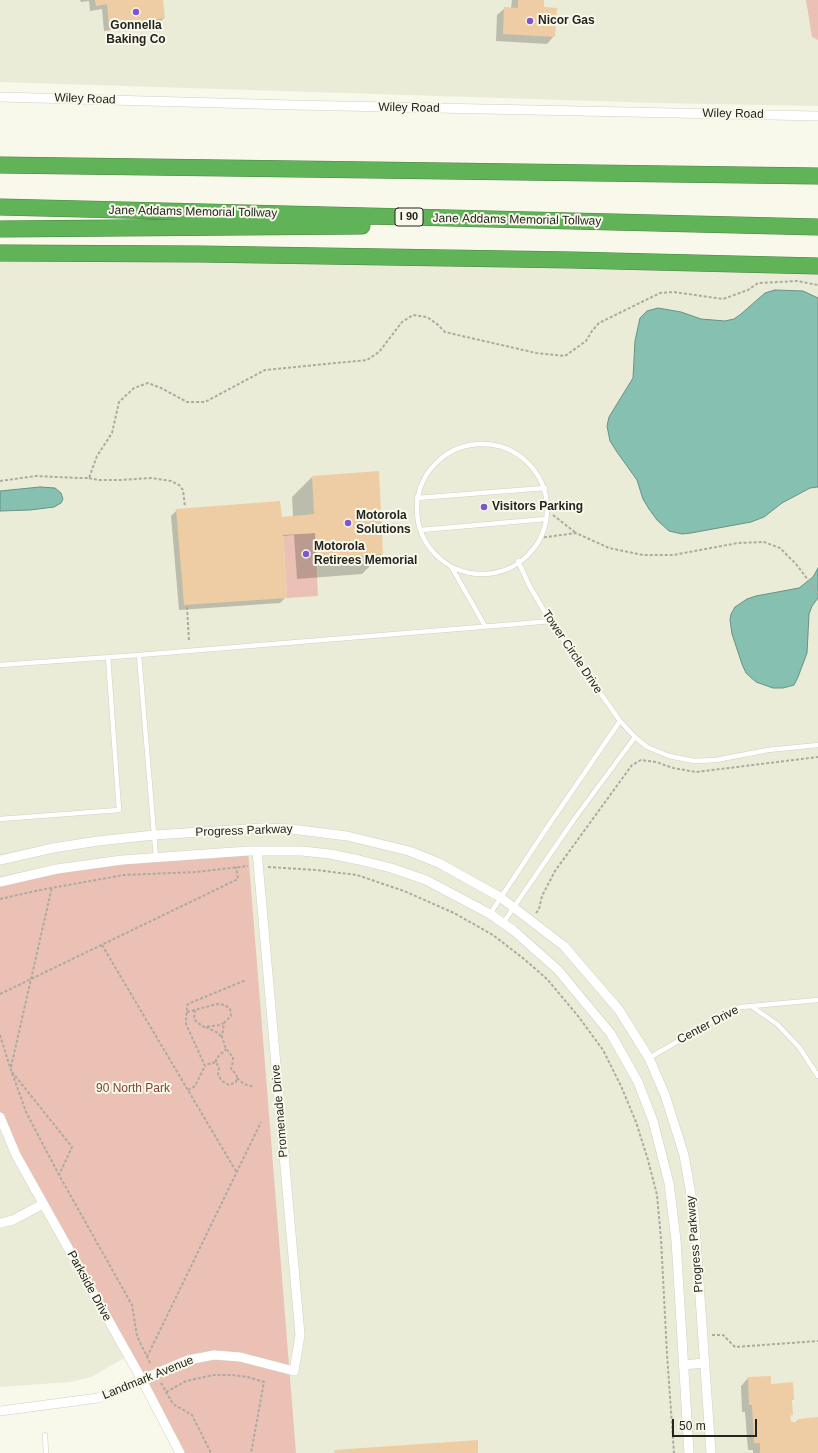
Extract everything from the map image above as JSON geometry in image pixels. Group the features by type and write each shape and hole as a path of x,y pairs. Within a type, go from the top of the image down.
{"highway":[{"path":"0,165 818,176"},
{"name":"Jane Addams Memorial Tollway","path":"0,207 818,227"},
{"path":"0,229 672,223"},
{"path":"0,253 208,254 818,266"}],"street":[{"name":"Wiley Road","path":"0,97 818,116"},
{"name":"Progress Parkway","path":"0,860 53,848 154,835 262,828 291,829 347,836 409,851 439,863 514,907 564,946 618,1010 649,1058 665,1095 684,1155 694,1212 711,1453"},
{"name":"Progress Parkway","path":"0,882 57,869 122,860 257,851 302,851 330,854 359,860 391,868 426,880 490,914 513,930 558,970 611,1034 638,1082 653,1122 669,1183 676,1240 689,1453"},
{"name":"Promenade Drive","path":"257,851 300,1335 294,1371"},
{"name":"Parkside Drive","path":"0,1117 16,1155 142,1380 180,1453"},
{"path":"0,1223 12,1220 43,1204"},
{"name":"Landmark Avenue","path":"0,1411 98,1398 188,1360 214,1356 240,1357 294,1371"},
{"path":"683,1365 705,1363"}],"lane":[{"path":"477,443 499,445 519,454 535,469 545,488 546,525 532,553 499,572 477,574 452,568 437,557 424,540 417,519 417,498 424,477 438,460 456,448 477,443"},
{"path":"417,498 545,488"},
{"path":"421,530 546,519"},
{"name":"Tower Circle Drive","path":"518,561 529,585 550,620 620,721 635,737 648,747 669,756 694,761 716,760 768,750 818,745"},
{"path":"452,568 459,583 485,626"},
{"path":"0,665 139,655 550,620"},
{"path":"139,655 156,858"},
{"path":"0,819 119,810 108,657"},
{"path":"490,914 620,721"},
{"path":"502,923 575,818 635,737"},
{"name":"Center Drive","path":"649,1058 728,1012 741,1007 818,1000"},
{"path":"751,1006 777,1024 799,1047 818,1076"},
{"path":"45,1435 46,1453"}],"path":[{"path":"90,478 97,456 112,433 119,402 134,388 148,383 187,402 205,402 265,370 367,360 379,352 402,322 413,316 427,317 445,332 536,353 565,356 586,341 599,323 660,293 674,292 723,299 748,290 758,283 797,281 818,286"},
{"path":"0,481 36,476 90,478 98,480 151,478 171,481 179,485 183,490 185,507"},
{"path":"546,509 576,533 609,548 642,555 673,555 738,543 764,542 780,548 796,564 807,581 818,593"},
{"path":"539,538 576,533"},
{"path":"187,607 189,641"},
{"path":"539,909 542,896 555,872 632,765 641,760 656,762 673,768 696,772 818,757"},
{"path":"0,899 52,887 124,875 189,872 248,866 316,870 357,875 404,891 454,913 493,935 524,959 547,979 578,1016 603,1050 621,1086 636,1122 648,1160 657,1195 661,1239 674,1453"},
{"path":"0,994 238,879 236,867"},
{"path":"11,1070 52,887"},
{"path":"102,945 236,1173"},
{"path":"205,1065 186,1024 187,1005 246,980"},
{"path":"187,1012 217,1004 225,1005 230,1010 231,1016 221,1025 204,1027"},
{"path":"195,1010 194,1019 204,1027 222,1037"},
{"path":"224,1023 222,1037 226,1049 233,1057 234,1061 231,1069 236,1074 237,1078 244,1084 254,1087"},
{"path":"0,1035 26,1112 59,1175 132,1305 137,1336 147,1357 173,1404 192,1415 211,1453"},
{"path":"226,1049 216,1059 219,1068 218,1075 222,1081 228,1085 236,1082 237,1078"},
{"path":"188,1090 194,1086 205,1065 216,1062"},
{"path":"11,1070 72,1147 59,1175"},
{"path":"147,1357 261,1122"},
{"path":"718,1334 723,1335 735,1347 818,1341"},
{"path":"166,1392 186,1381 213,1375 248,1377 264,1382 251,1453"}],"shaded area":[{"path":"0,0 818,0 818,106 657,103 0,82"},
{"path":"0,244 818,262 818,1453 180,1453 128,1356 91,1377 70,1382 0,1387"}],"green space":[{"path":"806,0 818,0 818,40 812,37"},
{"path":"315,533 318,596 287,598 283,535"},
{"name":"90 North Park","path":"248,851 296,1453 180,1453 0,1117 0,882 57,869"}],"water":[{"path":"775,290 803,291 818,298 818,487 810,488 782,503 764,517 751,522 682,534 669,531 657,520 643,499 637,480 610,441 607,426 609,417 633,378 635,341 640,318 647,311 658,308 681,312 701,319 725,321 734,319 765,293"},
{"path":"40,487 55,488 61,493 63,499 61,503 54,507 30,510 0,511 0,491"},
{"path":"818,568 818,598 812,606 809,614 807,653 794,685 783,688 773,688 756,682 746,673 742,664 732,634 730,620 731,614 735,607 747,599 799,588 813,577"}],"building":[{"name":"Gonnella Baking Co","path":"95,0 163,0 165,18 109,26 107,4 96,6"},
{"name":"Nicor Gas","path":"518,0 544,0 544,7 557,8 555,37 503,34 504,7 518,8"},
{"path":"379,471 383,554 317,559 315,533 283,535 287,598 184,605 176,509 280,501 282,517 314,514 312,476"},
{"path":"771,1376 771,1384 793,1382 794,1400 792,1400 793,1415 790,1415 791,1422 798,1422 798,1419 818,1417 818,1453 760,1453 760,1443 754,1443 752,1405 749,1405 748,1377"},
{"path":"478,1440 478,1453 335,1453 334,1450"}],"place":[{"name":"Gonnella Baking Co","path":"136,12"},
{"name":"Nicor Gas","path":"530,21"},
{"name":"Visitors Parking","path":"484,507"},
{"name":"Motorola Solutions","path":"348,523"},
{"name":"Motorola Retirees Memorial","path":"306,554"}]}
